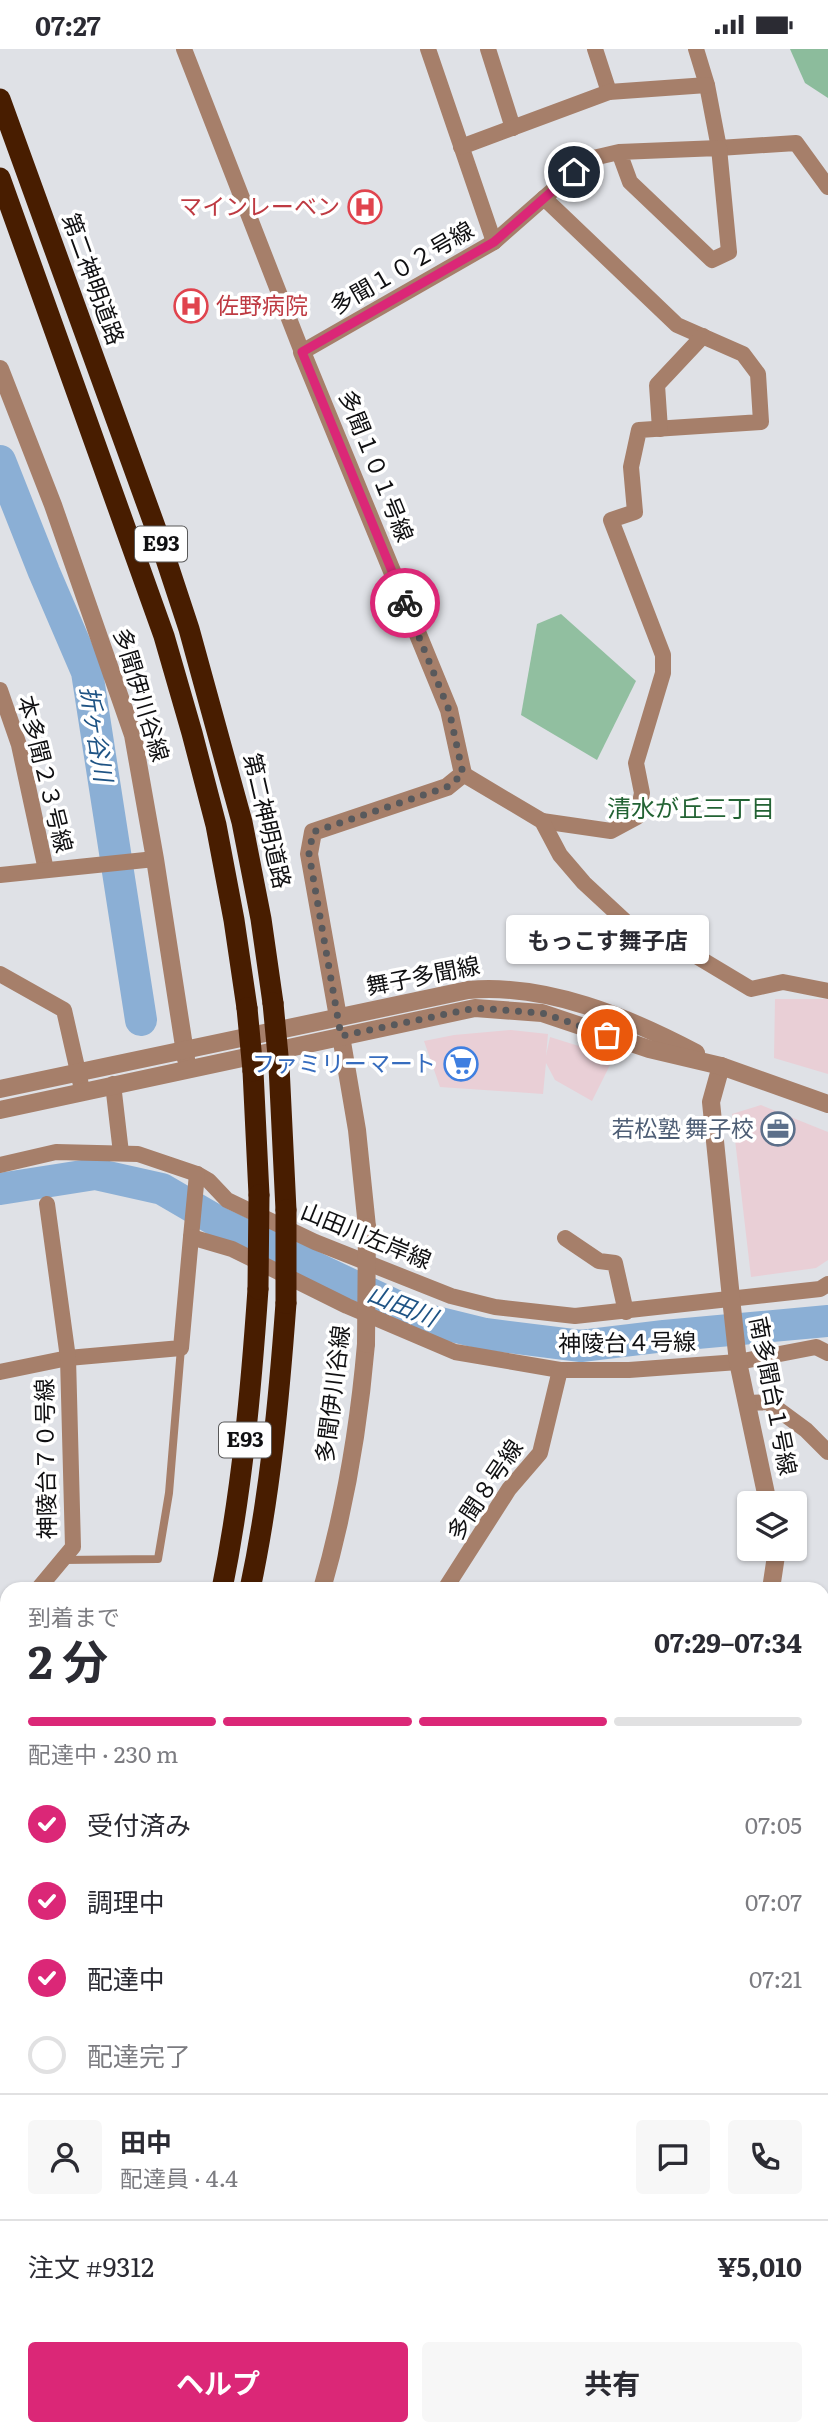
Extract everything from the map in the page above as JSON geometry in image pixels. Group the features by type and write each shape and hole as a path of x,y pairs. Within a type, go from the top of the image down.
{"highway":[{"name":"第二神明道路","path":"0,99 157,532 189,629 242,822 261,919 279,1066 286,1210 286,1303 271,1461 260,1546 252,1582"},
{"name":"E93","path":"0,178 131,540 171,660 216,825 234,920 253,1071 259,1195 258,1289 244,1449 223,1582"}],"street":[{"name":"多聞１０１号線","path":"184,49 302,352 449,710 463,774"},
{"name":"多聞１０２号線","path":"302,352 494,242 428,49"},
{"path":"488,49 513,128"},
{"path":"596,49 609,92"},
{"path":"619,152 630,182 712,260 729,252 719,148 707,85 696,49"},
{"path":"461,147 609,92 707,85"},
{"path":"494,242 589,159 619,152 796,143 828,187"},
{"path":"341,1036 309,854 313,832 447,787 463,774 542,821 611,831 637,817 642,793 636,763 663,673 663,655 611,520 635,512 631,467 639,430 761,422 758,374 743,354 677,325 544,198"},
{"path":"660,429 657,385 703,336"},
{"name":"多聞伊川谷線","path":"0,369 52,505 133,735 187,1069"},
{"name":"本多聞２３号線","path":"0,690 19,745 46,870"},
{"path":"542,821 560,855 584,883 638,933 696,956 751,989 783,982 828,991"},
{"path":"0,875 155,859"},
{"path":"0,974 64,1010 82,1091"},
{"name":"舞子多聞線","path":"0,1089 468,990 496,988 539,993 593,1010 655,1032 721,1066"},
{"name":"舞子多聞線","path":"0,1109 475,1008 542,1013 649,1049 721,1066 828,1104"},
{"name":"多聞伊川谷線","path":"324,1582 341,1513 354,1441 366,1344 367,1227 357,1131 341,1036"},
{"name":"南多聞台１号線","path":"721,1066 710,1102 738,1362 749,1403 766,1491"},
{"path":"113,1084 121,1153"},
{"name":"山田川左岸線","path":"0,1165 56,1152 138,1154 197,1174 209,1181 227,1200 315,1242 451,1296 495,1307 575,1316 820,1289 828,1284"},
{"path":"0,1372 68,1358 181,1348 197,1174"},
{"name":"神陵台７０号線","path":"44,1582 73,1547 68,1358 47,1205"},
{"name":"神陵台４号線","path":"191,1237 232,1249 347,1306 455,1352 560,1370 629,1370 738,1362 822,1350"},
{"path":"565,1238 599,1261 615,1263 626,1312"},
{"name":"多聞８号線","path":"449,1582 509,1489 540,1453 560,1370"},
{"path":"749,1403 768,1402 806,1430 828,1452"},
{"path":"772,1582 775,1561"}],"lane":[{"path":"62,1560 158,1559 169,1493 181,1348"}],"shaded area":[{"path":"775,999 828,999 828,1074 774,1058"},
{"path":"511,1030 548,1034 546,1056 550,1037 614,1057 592,1101 555,1080 546,1063 543,1094 440,1087 424,1041 454,1035"},
{"path":"761,1105 828,1132 828,1260 816,1268 751,1277 732,1114"}],"green space":[{"path":"790,49 828,49 828,98 805,83"},
{"path":"561,614 636,681 597,760 521,715 537,624"}],"waterway":[{"name":"折ヶ谷川","path":"0,461 87,672 141,1020"},
{"name":"山田川","path":"0,1189 95,1174 162,1189 222,1224 424,1319 485,1334 581,1346 828,1321"}],"way so far":[{"path":"405,603 449,710 463,774 447,787 313,832 309,854 341,1036 475,1008 542,1013 607,1035"}],"place":[{"name":"マインレーベン","path":"365,207"},
{"name":"佐野病院","path":"191,306"},
{"name":"もっこす舞子店","path":"607,1035"},
{"name":"ファミリーマート","path":"461,1064"},
{"name":"若松塾 舞子校","path":"778,1129"}],"district":[{"name":"清水が丘三丁目","path":"691,809"}],"route":[{"path":"405,603 302,352 494,242 574,172"}]}
